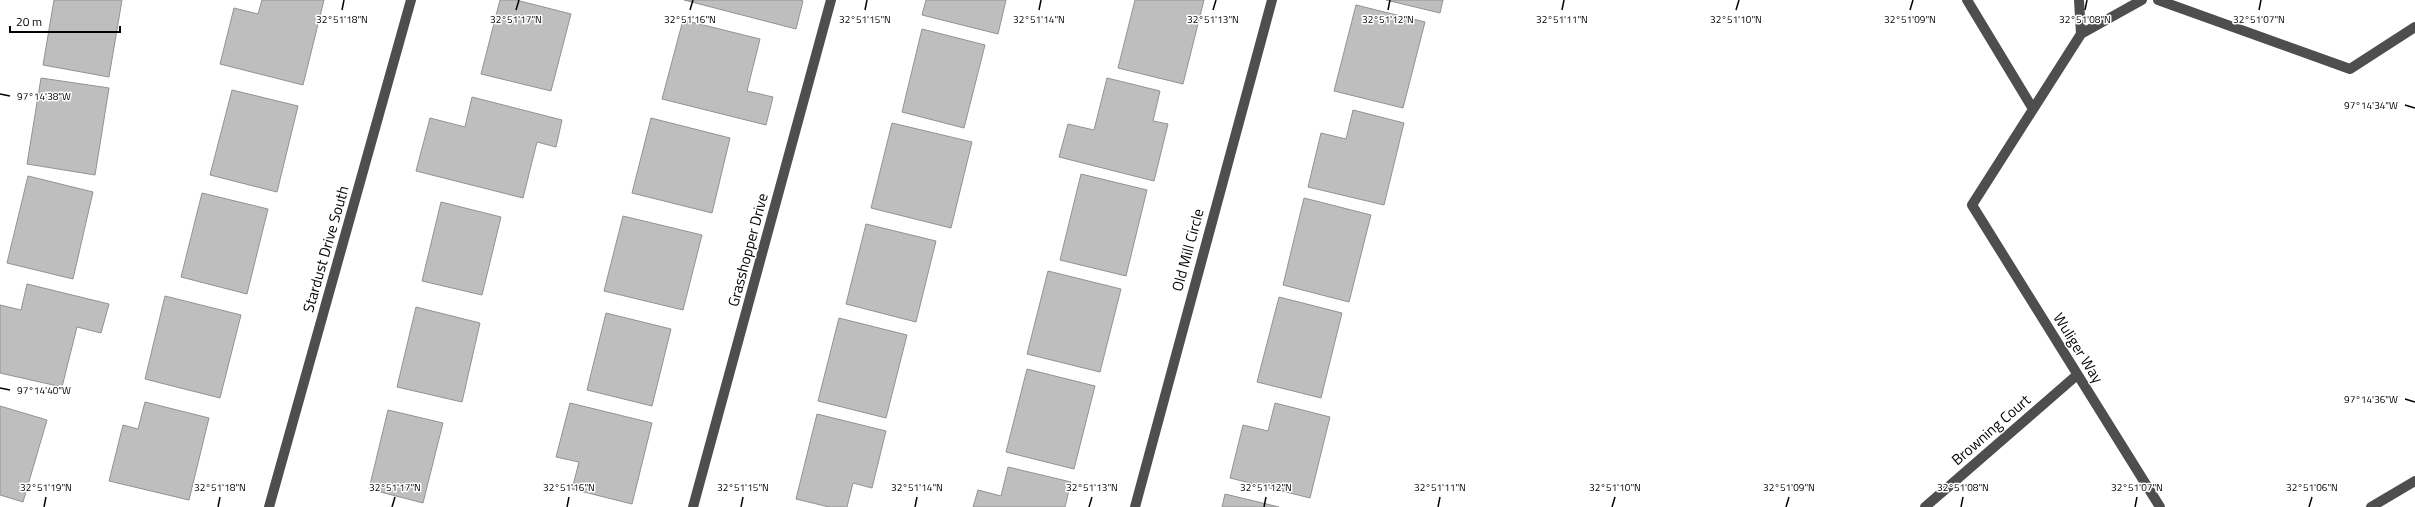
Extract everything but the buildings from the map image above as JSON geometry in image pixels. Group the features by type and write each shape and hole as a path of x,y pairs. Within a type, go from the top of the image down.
{"street":[{"name":"Stardust Drive South","path":"269,507 411,0"},
{"name":"Grasshopper Drive","path":"693,507 831,0"},
{"name":"Old Mill Circle","path":"1135,507 1272,0"},
{"path":"1967,0 2033,109 2081,34 2142,0"},
{"path":"2079,0 2081,34"},
{"path":"2158,0 2350,69 2415,27"},
{"name":"Wuliger Way","path":"2033,109 1972,205 2160,507"},
{"name":"Browning Court","path":"1925,507 2077,375"},
{"path":"2371,507 2415,481"}]}
